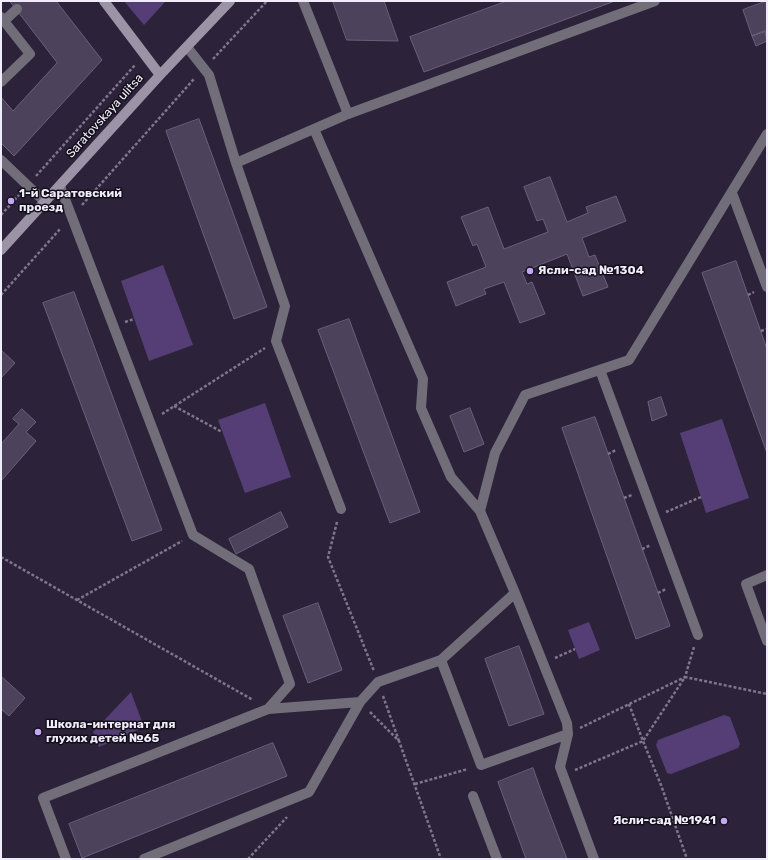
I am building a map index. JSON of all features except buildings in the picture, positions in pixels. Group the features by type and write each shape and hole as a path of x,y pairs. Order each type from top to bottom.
{"street":[{"path":"104,1 160,75"},
{"name":"Saratovskaya ulitsa","path":"1,250 160,75 230,1"}],"lane":[{"path":"303,1 348,114"},
{"path":"236,164 348,114 655,1"},
{"path":"1,82 30,54 3,19 17,9"},
{"path":"187,47 209,75 236,164 285,306 276,341 341,509"},
{"path":"314,129 423,378 421,408 451,477 480,511 515,593 567,723 568,734 560,767 594,859"},
{"path":"480,511 495,453 525,395 629,360 767,134"},
{"path":"1,160 45,202"},
{"path":"60,186 193,535 249,570 290,684 268,709"},
{"path":"732,193 767,287"},
{"path":"600,370 698,635"},
{"path":"767,575 746,584 767,641"},
{"path":"144,859 310,792 360,702 378,682 441,660 515,593"},
{"path":"441,660 481,765 568,734"},
{"path":"66,859 43,798 268,709 360,702"},
{"path":"473,796 497,859"}],"path":[{"path":"1,294 72,217 204,68 267,1"},
{"path":"1,215 135,65"},
{"path":"761,331 767,329"},
{"path":"150,422 276,341"},
{"path":"174,406 222,432"},
{"path":"661,514 701,497"},
{"path":"341,509 328,557 378,682 441,859"},
{"path":"76,600 193,535"},
{"path":"1,557 268,709"},
{"path":"563,774 642,741 685,676 698,635"},
{"path":"544,664 575,649"},
{"path":"568,734 685,676 767,694"},
{"path":"360,702 399,740"},
{"path":"629,704 642,741 661,786 687,859"},
{"path":"415,784 481,765"},
{"path":"248,859 289,814"}],"shaded area":[{"path":"124,1 166,1 144,25"},
{"path":"163,265 193,345 149,361 121,281"},
{"path":"265,403 291,477 245,493 218,420"},
{"path":"722,419 749,498 706,513 680,433"},
{"path":"589,622 600,650 579,659 568,630"},
{"path":"131,692 144,727 99,747 93,732"},
{"path":"724,715 730,717 740,744 738,748 671,774 667,773 656,745 658,740"}],"place":[{"name":"1-й Саратовский проезд","path":"11,201"},
{"name":"Ясли-сад №1304","path":"530,271"},
{"name":"Школа-интернат для глухих детей №65","path":"38,732"},
{"name":"Ясли-сад №1941","path":"724,821"}]}
